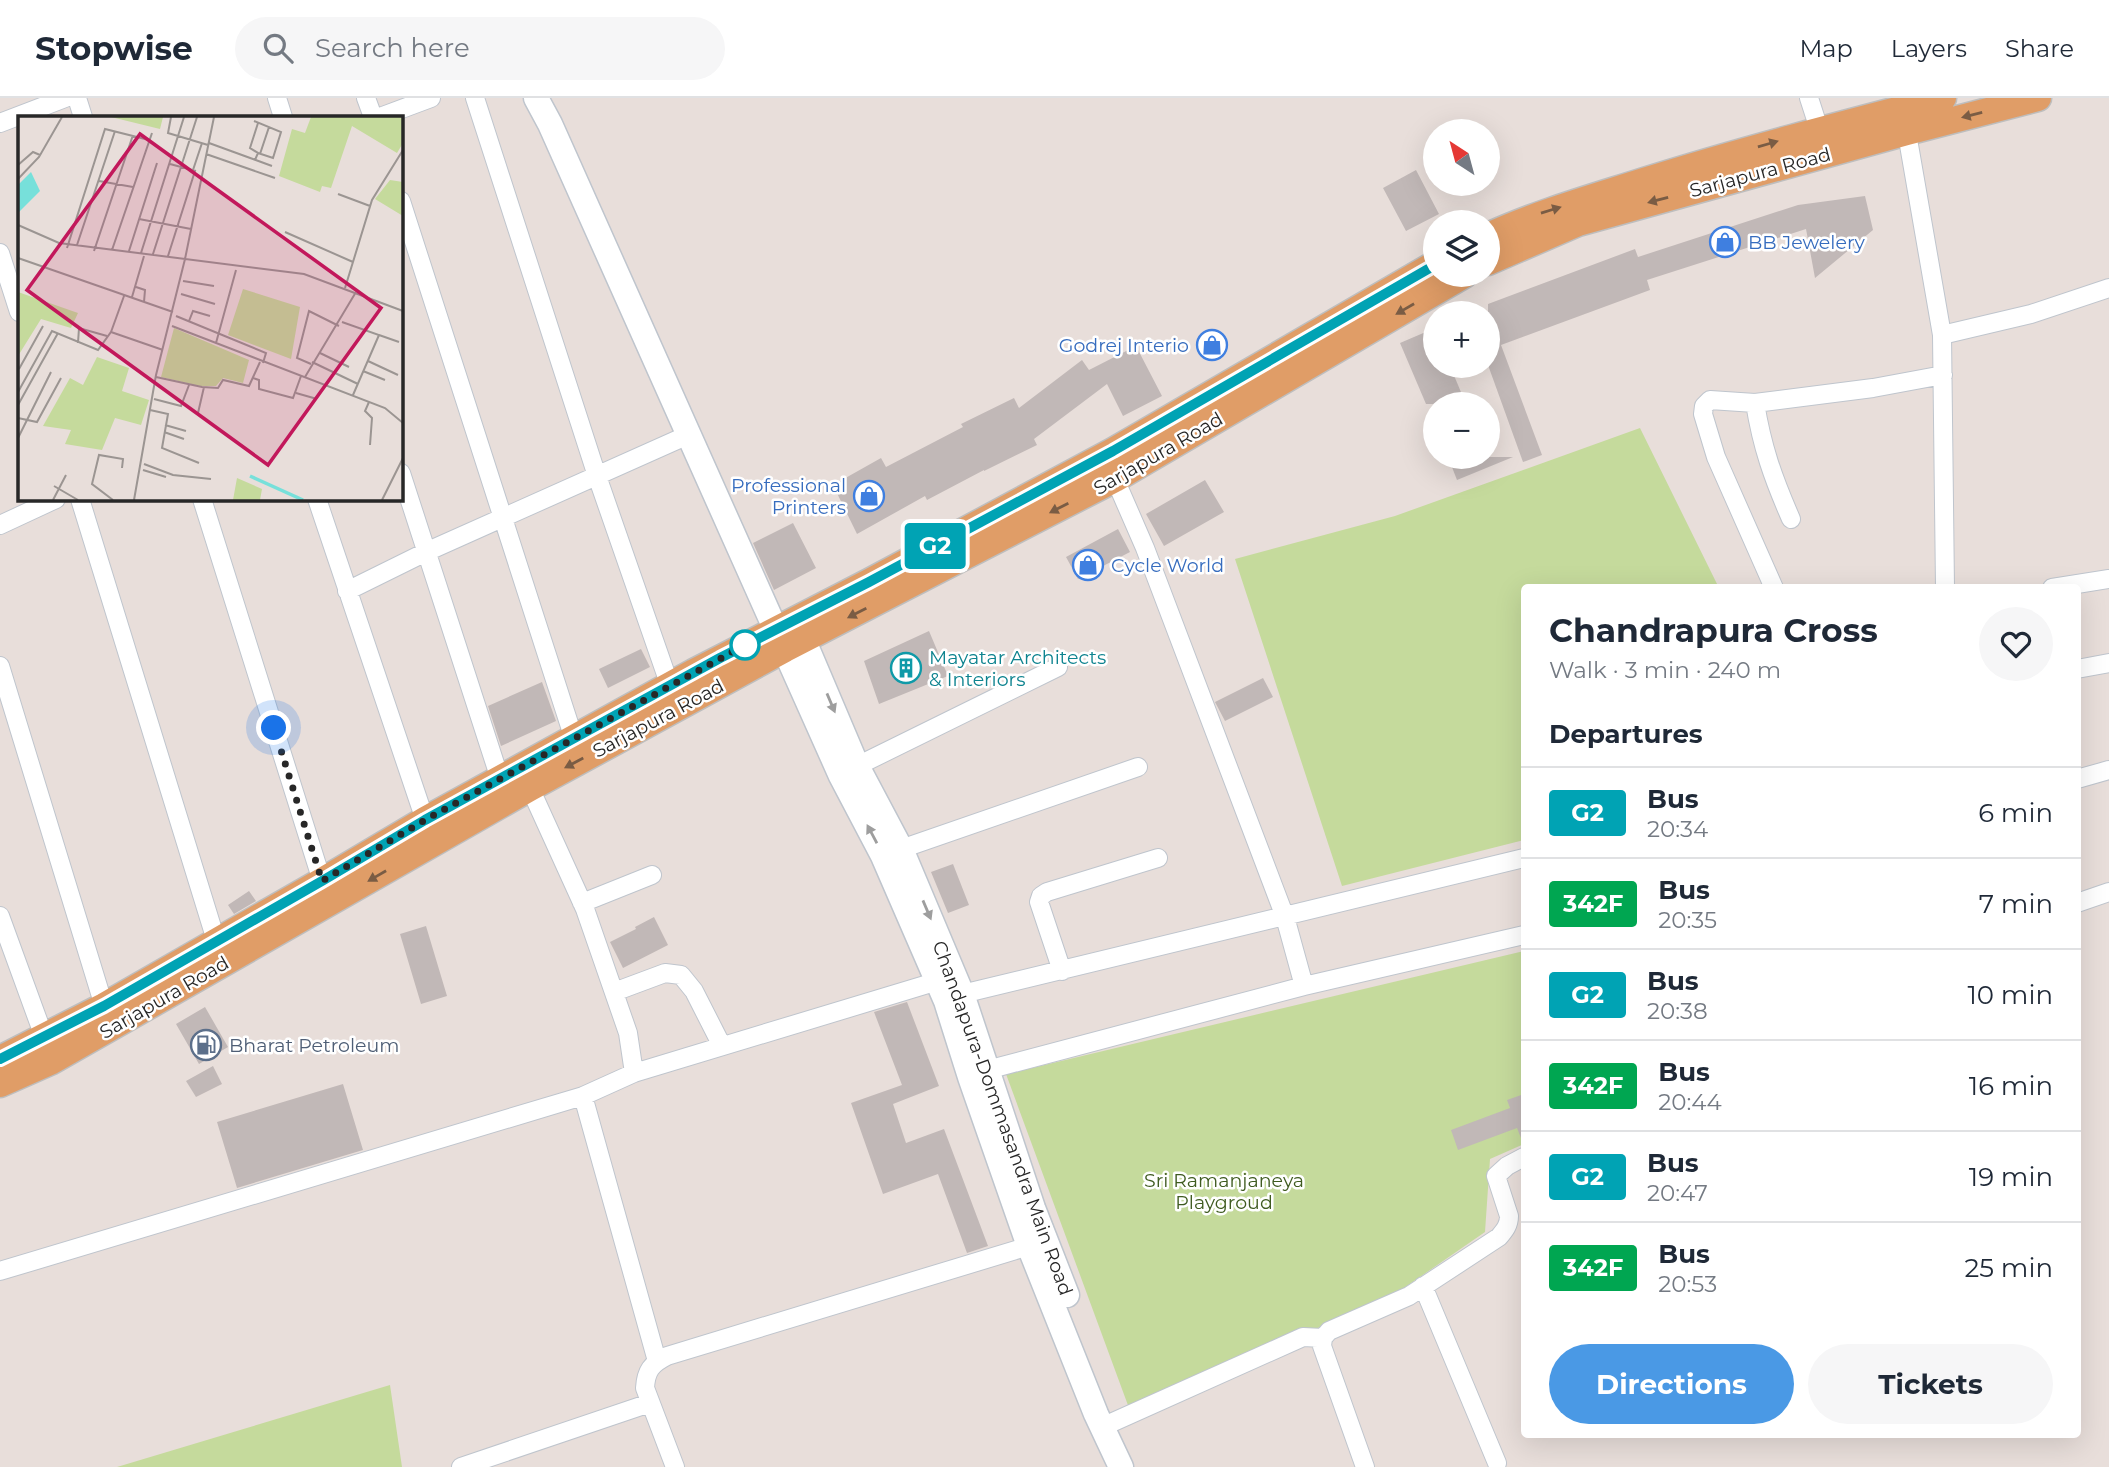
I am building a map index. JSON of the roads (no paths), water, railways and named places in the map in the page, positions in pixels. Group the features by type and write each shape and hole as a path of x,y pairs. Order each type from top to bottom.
{"main road":[{"path":"536,98 688,435 789,635"},
{"name":"Sarjapura Road","path":"1500,257 1578,223 1904,120 1943,98"},
{"name":"Sarjapura Road","path":"1500,231 1536,215 1819,129 1904,120 2038,98"},
{"name":"Sarjapura Road","path":"0,1059 48,1049 220,953 530,788 789,635 1423,271"},
{"name":"Sarjapura Road","path":"0,1084 104,1006 220,953 322,881 425,820 670,686 789,635 1115,479 1443,287"},
{"name":"Chandapura-Dommasandra Main Road","path":"789,635 901,849 962,994 1109,1424 1121,1467"},
{"name":"Chandapura-Dommasandra Main Road","path":"789,635 842,776 883,856 937,981 1029,1246 1109,1424 1137,1467"}],"street":[{"path":"18,116 65,98"},
{"path":"78,98 83,116"},
{"path":"277,98 283,116"},
{"path":"366,98 373,116"},
{"path":"383,116 430,98"},
{"path":"475,98 597,476 670,686"},
{"path":"1809,98 1819,129"},
{"path":"0,123 18,116"},
{"path":"1904,120 1942,335 1945,584"},
{"path":"402,204 574,738"},
{"path":"0,253 18,309"},
{"path":"1942,335 2031,314 2109,288"},
{"path":"1772,584 1716,457 1703,414 1704,406 1710,400 1755,403 1873,388 1943,375"},
{"path":"1755,403 1770,469 1791,519"},
{"path":"347,591 426,552 688,435"},
{"path":"402,476 500,779"},
{"path":"1115,479 1145,548 1285,918 1304,986"},
{"path":"0,525 54,500"},
{"path":"80,500 220,953"},
{"path":"202,500 322,881"},
{"path":"317,500 425,820"},
{"path":"2077,584 2109,579"},
{"path":"2081,668 2109,663"},
{"path":"0,666 104,1006"},
{"path":"857,766 1058,667"},
{"path":"901,849 1138,767"},
{"path":"2081,778 2109,770"},
{"path":"530,788 582,903 628,1033 634,1073"},
{"path":"1062,971 1039,902 1041,897 1047,892 1158,858"},
{"path":"962,994 1521,859"},
{"path":"582,903 652,875"},
{"path":"2081,902 2109,892"},
{"path":"0,916 48,1049"},
{"path":"987,1070 1304,986 1521,936"},
{"path":"614,992 665,973 681,975 694,992 722,1046"},
{"path":"0,1271 583,1096 634,1073 937,981"},
{"path":"583,1096 657,1361"},
{"path":"1365,1467 1321,1346 1323,1338 1329,1331 1409,1296 1499,1237 1509,1223 1509,1216 1496,1176 1521,1159"},
{"path":"675,1467 645,1388 649,1368 657,1361 1029,1246"},
{"path":"1423,1286 1497,1463"},
{"path":"1109,1424 1303,1337 1323,1338"},
{"path":"461,1467 650,1403"}],"place":[{"name":"BB Jewelery","path":"1725,242"},
{"name":"Godrej Interio","path":"1212,345"},
{"name":"Professional Printers","path":"869,496"},
{"name":"Cycle World","path":"1088,565"},
{"name":"Mayatar Architects & Interiors","path":"906,668"},
{"name":"Bharat Petroleum","path":"206,1045"}],"park label":[{"name":"Sri Ramanjaneya Playgroud","path":"1224,1191"}]}
